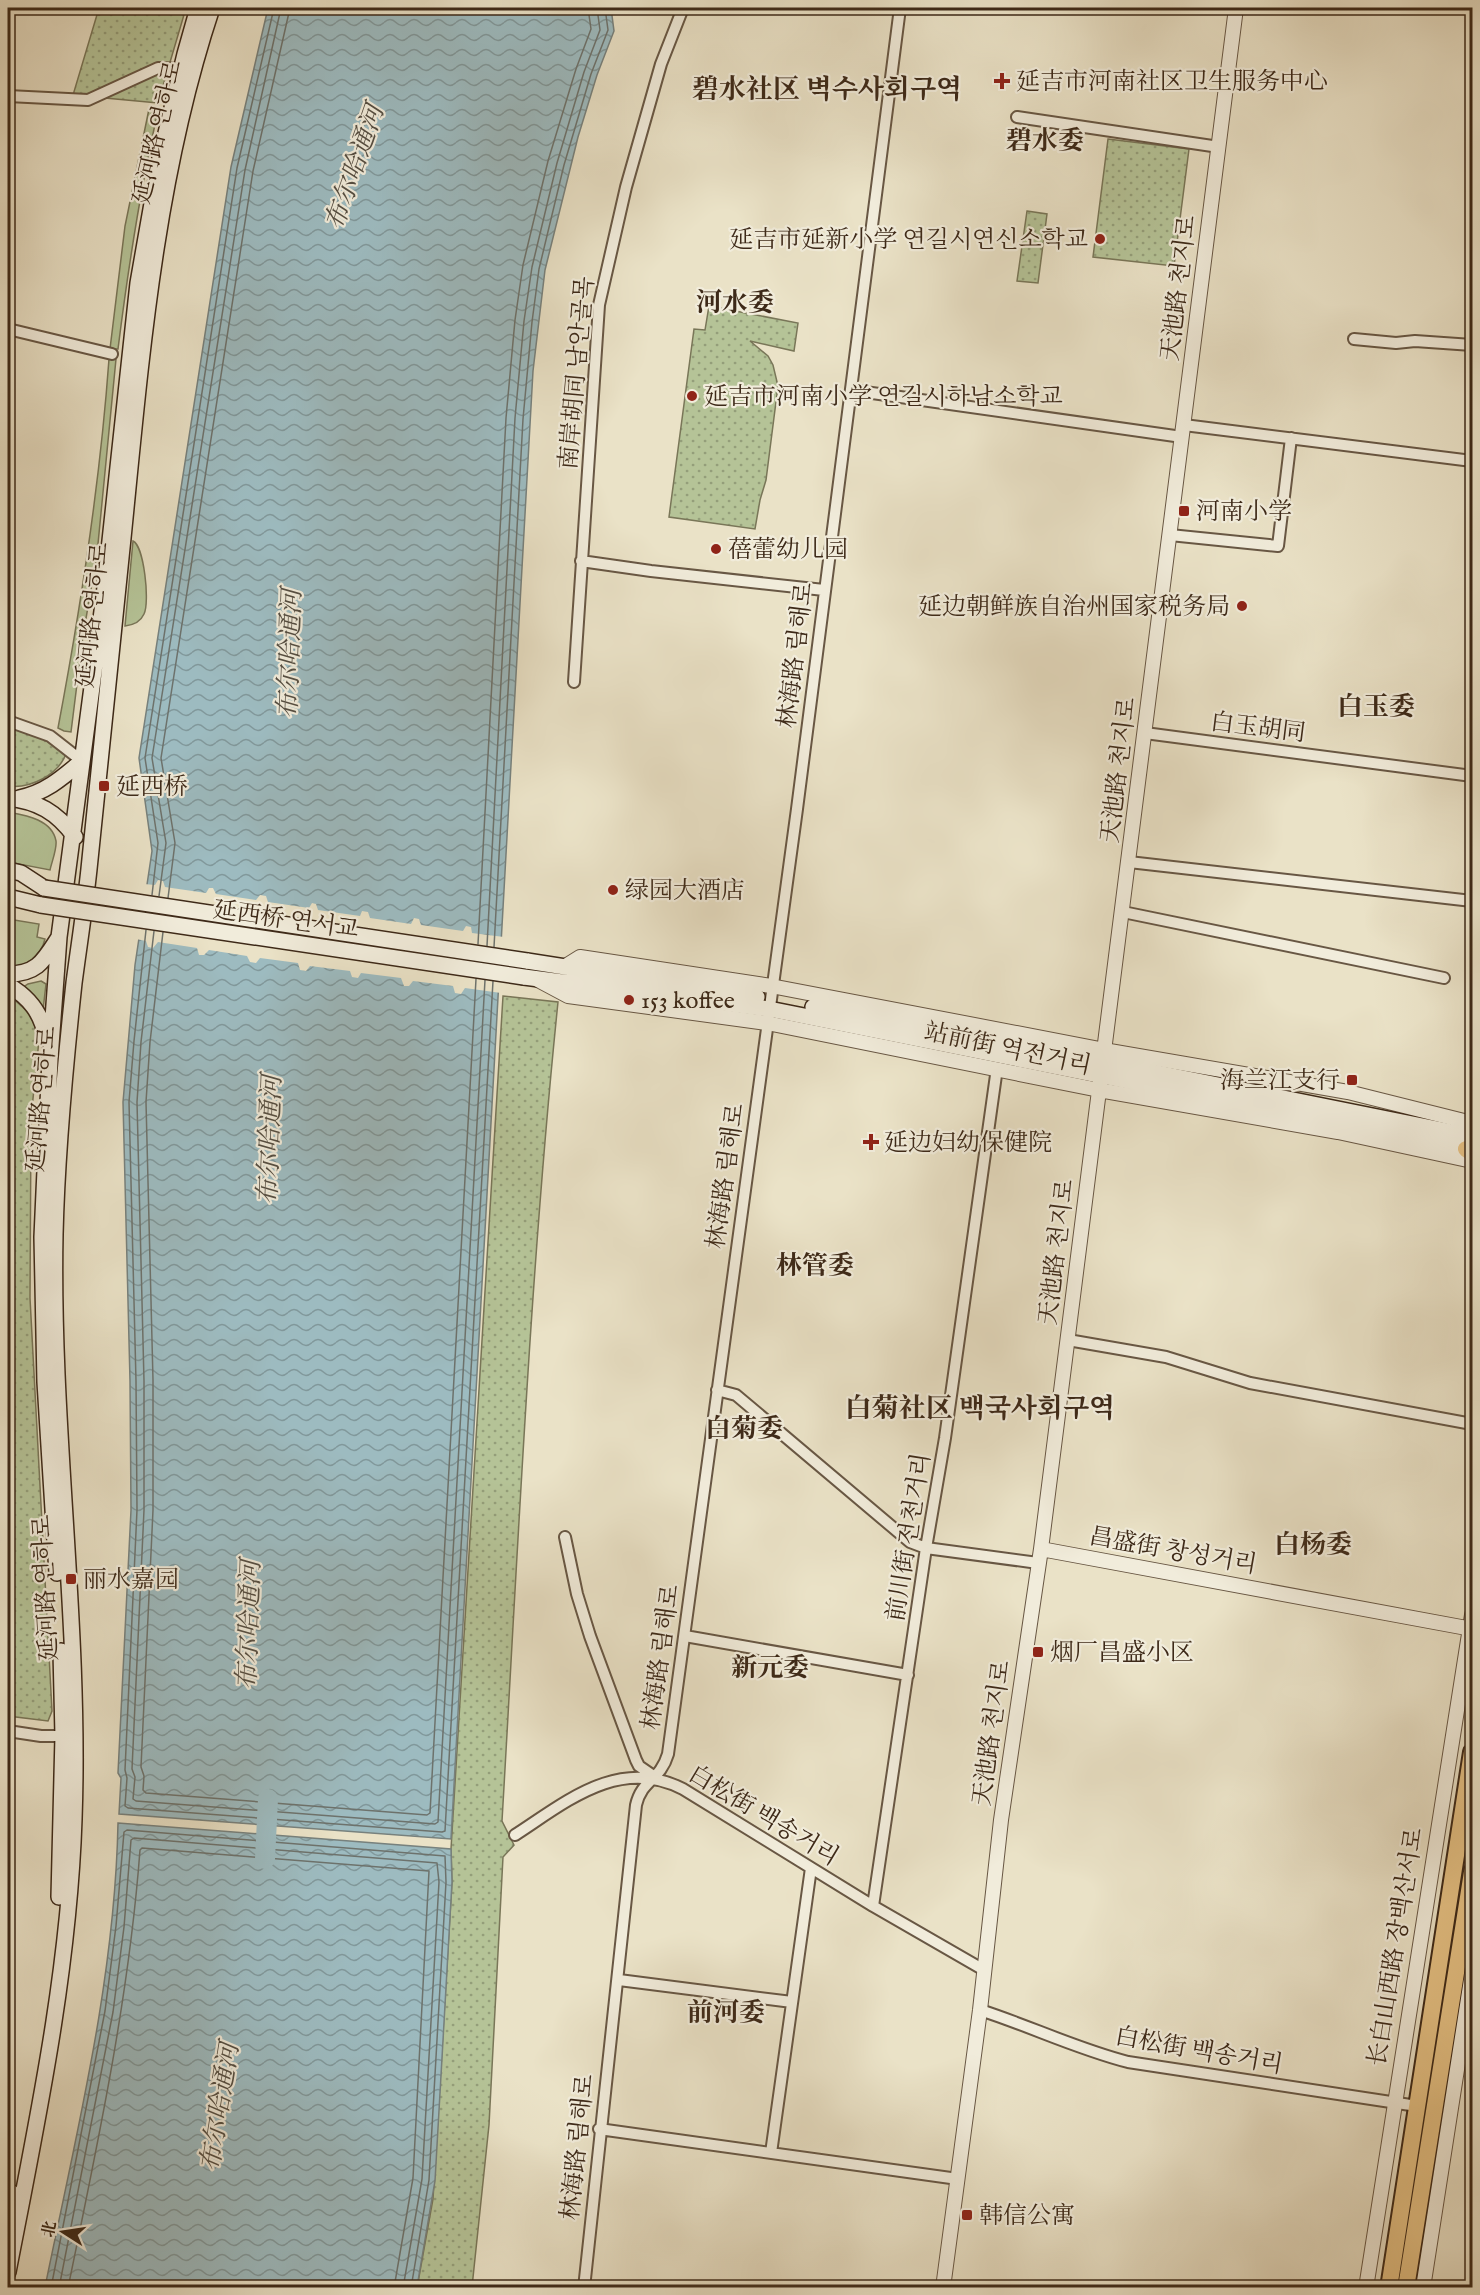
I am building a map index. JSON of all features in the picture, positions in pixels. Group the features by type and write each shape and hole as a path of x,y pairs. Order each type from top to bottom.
{"main road":[{"name":"延河路 연하로","path":"8,2272 51,2046 71,1876 74,1815 61,1647 45,1382 43,1310 43,1187 59,937 104,596 138,283 160,158 198,8"},
{"name":"延河路 연하로","path":"8,2217 43,2041 60,1885 69,1736 57,1380 55,1242 58,1159 75,978 90,858 134,421 152,267 174,149 198,53 212,8"},
{"path":"10,801 45,790 81,761"},
{"path":"10,801 37,804 50,810 71,839 90,858"},
{"path":"8,870 21,873 29,879"},
{"path":"8,880 29,879"},
{"name":"延西桥 연서교","path":"29,879 44,888 527,961"},
{"path":"8,897 37,905"},
{"path":"8,906 37,905"},
{"name":"延西桥 연서교","path":"37,905 530,978"},
{"path":"29,972 45,959 59,937"},
{"name":"站前街 역전거리","path":"527,961 769,1004 1102,1069 1471,1150"},
{"path":"8,974 58,969 75,978"},
{"name":"站前街 역전거리","path":"530,978 769,1004"},
{"path":"8,985 31,1003 44,1021 50,1059"},
{"name":"长白山西路 장백산서로","path":"1389,2288 1473,1752"},
{"path":"1406,2288 1473,1872"}],"street":[{"name":"南岸胡同 남안골목","path":"574,682 599,305 626,187 661,64 683,8"},
{"name":"林海路 림해로","path":"584,2288 599,2129 619,1980 636,1805 639,1793 644,1786 656,1778 668,1754 797,809 900,8"},
{"name":"天池路 천지로","path":"943,2288 980,2010 1003,1808 1041,1549 1068,1340 1236,8"},
{"path":"8,96 88,100 158,68 181,69"},
{"path":"1017,117 1219,147"},
{"path":"8,329 112,354"},
{"path":"1354,339 1396,343 1415,341 1473,345"},
{"path":"850,390 1183,431 1291,438 1473,461"},
{"path":"1170,535 1278,546 1291,438"},
{"path":"581,561 824,590"},
{"path":"8,721 50,736 81,761"},
{"name":"白玉胡同","path":"1145,733 1473,776"},
{"path":"1129,862 1473,901"},
{"path":"1123,912 1444,978"},
{"name":"站前街 역전거리","path":"769,1004 997,1068 1102,1069 1348,1092 1473,1123"},
{"name":"前川街 전천거리","path":"873,1906 926,1548 945,1438 997,1068"},
{"path":"1068,1340 1166,1358 1250,1383 1473,1424"},
{"path":"717,1390 736,1395 904,1538 926,1548 1038,1563"},
{"path":"565,1537 577,1594 590,1636 632,1750 639,1766 656,1778"},
{"name":"昌盛街 창성거리","path":"1041,1549 1471,1629"},
{"name":"长白山西路 장백산서로","path":"1366,2288 1473,1615"},
{"path":"685,1636 908,1675"},
{"path":"8,1731 40,1736 69,1736"},
{"name":"白松街 백송거리","path":"515,1835 575,1796 603,1783 646,1776 656,1778 683,1789 873,1906 984,1970"},
{"path":"771,2153 811,1868"},
{"path":"1423,2288 1473,1973"},
{"path":"619,1980 792,2002"},
{"name":"白松街 백송거리","path":"980,2010 1099,2054 1128,2062 1417,2106"},
{"path":"599,2129 958,2179"}],"green space":[{"path":"99,8 186,8 158,103 73,95"},
{"path":"149,109 158,111 135,230 118,349 110,349 125,226"},
{"path":"1108,139 1189,149 1174,266 1093,257"},
{"path":"1027,211 1047,214 1038,283 1017,281"},
{"path":"709,306 798,323 794,351 750,341 768,356 773,365 778,386 766,480 755,529 669,517 694,329 705,330"},
{"path":"109,359 116,359 97,554 83,636 71,732 58,728 89,545"},
{"path":"133,541 137,545 143,563 146,608 139,621 125,626"},
{"path":"8,726 53,741 66,754 62,762 50,774 34,783 8,786"},
{"path":"8,812 36,819 49,828 56,841 50,870 8,862"},
{"path":"8,919 39,924 37,937 45,939 40,951 31,960 20,966 8,968"},
{"path":"41,981 46,984 43,1010 22,988"},
{"path":"8,994 28,1012 39,1040 31,1118 30,1298 52,1711 48,1721 8,1716"},
{"path":"503,996 558,1002 532,1309 502,1821 514,1845 503,1857 489,2125 472,2287 417,2288 433,2199 452,1882 451,1849"}],"water":[{"path":"268,8 611,8 614,31 597,75 578,137 545,270 533,371 451,1839 119,1814 121,1778 118,1773 131,1510 123,1102 135,965 152,851 139,758 231,167"},
{"path":"118,1823 451,1849 452,1882 435,2181 417,2287 45,2287 81,2115 102,1999 110,1940"}],"pier":[{"path":"158,880 163,881 165,887 206,893 209,888 213,888 216,894 256,900 260,895 266,896 268,902 309,908 312,903 316,904 318,910 360,916 362,911 368,912 370,918 411,924 414,918 419,919 421,925 463,931 466,926 471,927 472,933 504,937 501,993 465,988 461,994 455,993 453,986 413,981 409,986 404,986 401,978 361,973 358,978 352,977 350,971 310,966 306,971 300,970 298,963 260,958 256,963 250,962 247,956 209,950 204,955 199,955 197,948 158,942 153,948 148,947 146,941 136,939 144,884 155,885"}],"waterway":[{"name":"布尔哈通河","path":"265,1859 268,1799"}],"place":[{"name":"延吉市河南社区卫生服务中心","path":"1002,81"},
{"name":"延吉市延新小学 연길시연신소학교","path":"1100,239"},
{"name":"延吉市河南小学 연길시하남소학교","path":"692,396"},
{"name":"河南小学","path":"1184,511"},
{"name":"蓓蕾幼儿园","path":"716,549"},
{"name":"延边朝鲜族自治州国家税务局","path":"1242,606"},
{"name":"延西桥","path":"104,786"},
{"name":"绿园大酒店","path":"613,890"},
{"name":"153 koffee","path":"629,1000"},
{"name":"海兰江支行","path":"1352,1080"},
{"name":"延边妇幼保健院","path":"871,1142"},
{"name":"丽水嘉园","path":"71,1579"},
{"name":"烟厂昌盛小区","path":"1038,1652"},
{"name":"韩信公寓","path":"967,2215"}],"district":[{"name":"碧水社区 벽수사회구역","path":"827,89"},
{"name":"碧水委","path":"1045,140"},
{"name":"河水委","path":"735,302"},
{"name":"白玉委","path":"1376,706"},
{"name":"林管委","path":"815,1265"},
{"name":"白菊社区 백국사회구역","path":"980,1408"},
{"name":"白菊委","path":"744,1428"},
{"name":"白杨委","path":"1313,1544"},
{"name":"新元委","path":"770,1667"},
{"name":"前河委","path":"726,2012"}]}
